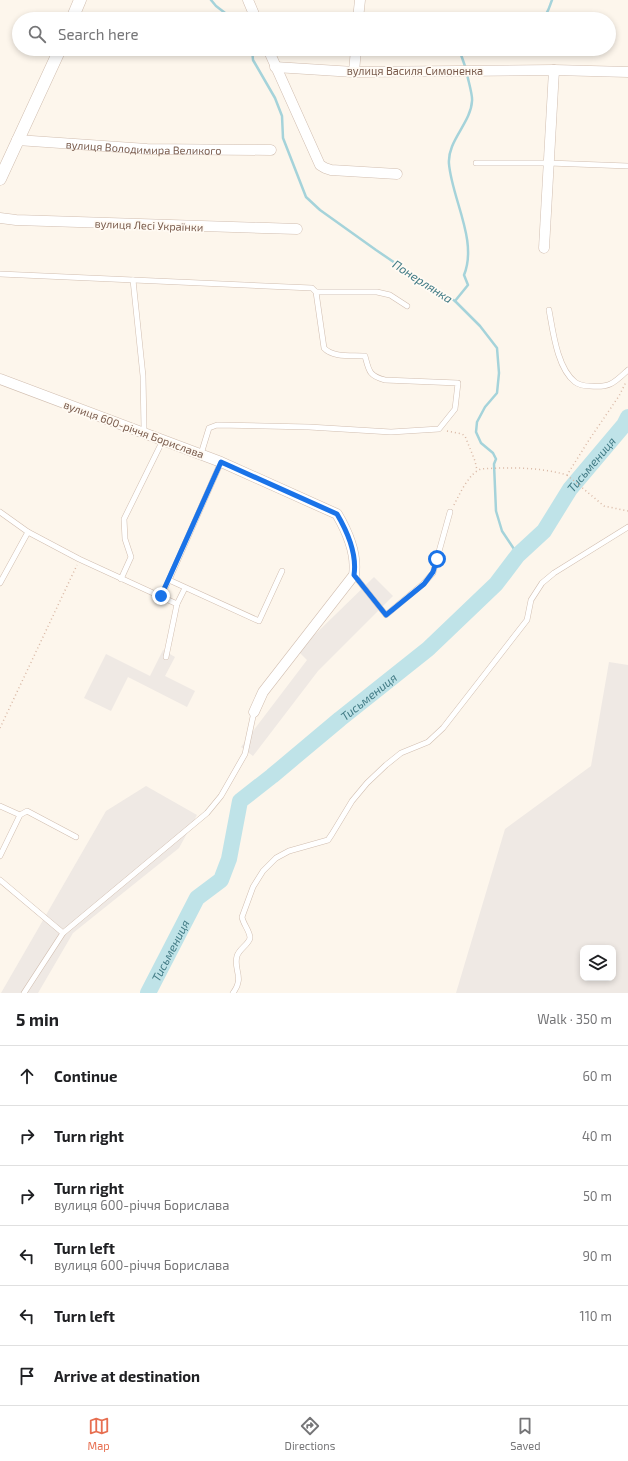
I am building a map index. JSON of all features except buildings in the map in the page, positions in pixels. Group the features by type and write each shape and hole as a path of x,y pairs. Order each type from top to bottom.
{"street":[{"path":"75,12 80,0"},
{"path":"248,0 253,12"},
{"path":"359,12 360,0"},
{"path":"0,178 58,56"},
{"path":"271,56 320,164 331,170 397,174"},
{"path":"354,72 355,56"},
{"name":"вулиця Василя Симоненка","path":"275,67 354,72 480,70 628,72"},
{"path":"544,248 554,70"},
{"name":"вулиця Володимира Великого","path":"17,140 147,149 271,150"},
{"name":"вулиця Лесі Українки","path":"0,218 16,220 297,229"},
{"name":"вулиця 600-річчя Борислава","path":"0,380 201,454 337,514 343,525 356,564 354,575"},
{"path":"254,712 263,692 354,575"}],"lane":[{"path":"476,163 549,163 628,166"},
{"path":"0,274 312,288 316,292 324,348 327,352 334,354 365,356 371,374 376,378 385,380 458,383 455,409 439,429 392,432 309,427 217,425 209,428 201,454"},
{"path":"133,280 143,376 144,428 142,432"},
{"path":"316,292 377,292 390,295 407,306"},
{"path":"549,310 559,354 570,377 576,383 585,386 602,387 614,383 628,370"},
{"path":"121,579 131,557 125,539 124,519 163,440"},
{"path":"161,596 221,462"},
{"path":"0,512 28,532 121,579 177,604"},
{"path":"354,575 386,615 424,584 433,572 450,512"},
{"path":"233,993 238,986 240,979 237,959 238,954 249,940 250,936 242,917 253,887 263,871 276,858 289,851 328,840 352,801 367,783 401,753 428,742 443,728 526,620 531,600 542,583 554,573 628,527"},
{"path":"0,583 28,532"},
{"path":"169,580 259,621 282,571"},
{"path":"166,657 177,604 185,588"},
{"path":"24,993 63,933 207,813 221,796 245,754 254,712"},
{"path":"0,806 20,815"},
{"path":"0,856 20,815 27,811 76,837"},
{"path":"0,880 63,933"}],"path":[{"path":"567,475 619,396 627,377"},
{"path":"439,429 465,436 477,470"},
{"path":"450,512 462,488 477,470 509,467 550,470 567,475 604,506 628,511"},
{"path":"0,728 80,559"}],"shaded area":[{"path":"374,577 393,596 318,671 253,756 241,747 307,660 298,651"},
{"path":"163,650 175,657 165,676 195,691 187,707 128,677 111,711 84,698 106,654 150,676"},
{"path":"609,662 628,665 628,993 456,993 505,829 591,766"},
{"path":"146,786 197,815 179,848 73,933 38,993 1,993 106,811"}],"waterway":[{"name":"Понерлянка","path":"211,0 224,12"},
{"path":"547,12 552,0"},
{"name":"Понерлянка","path":"253,56 253,60 275,98 282,116 283,138 306,197 320,210 376,250 423,282 455,301 480,326 497,348 499,373 497,393 485,407 477,422 476,432 481,443 493,453 496,459 494,464 496,511 502,531 518,555"},
{"path":"461,56 466,69"},
{"path":"455,301 468,285 464,275 468,248 463,220 451,177 449,156 455,140 471,109 472,99 467,74"},
{"name":"Тисьмениця","path":"148,993 197,898 221,880 229,859 240,801 428,649 496,584 518,555 544,531 570,489 624,425 628,417"}],"route":[{"path":"161,596 221,462 337,514 343,525 356,564 354,575 386,615 424,584 433,572 437,559"}]}
